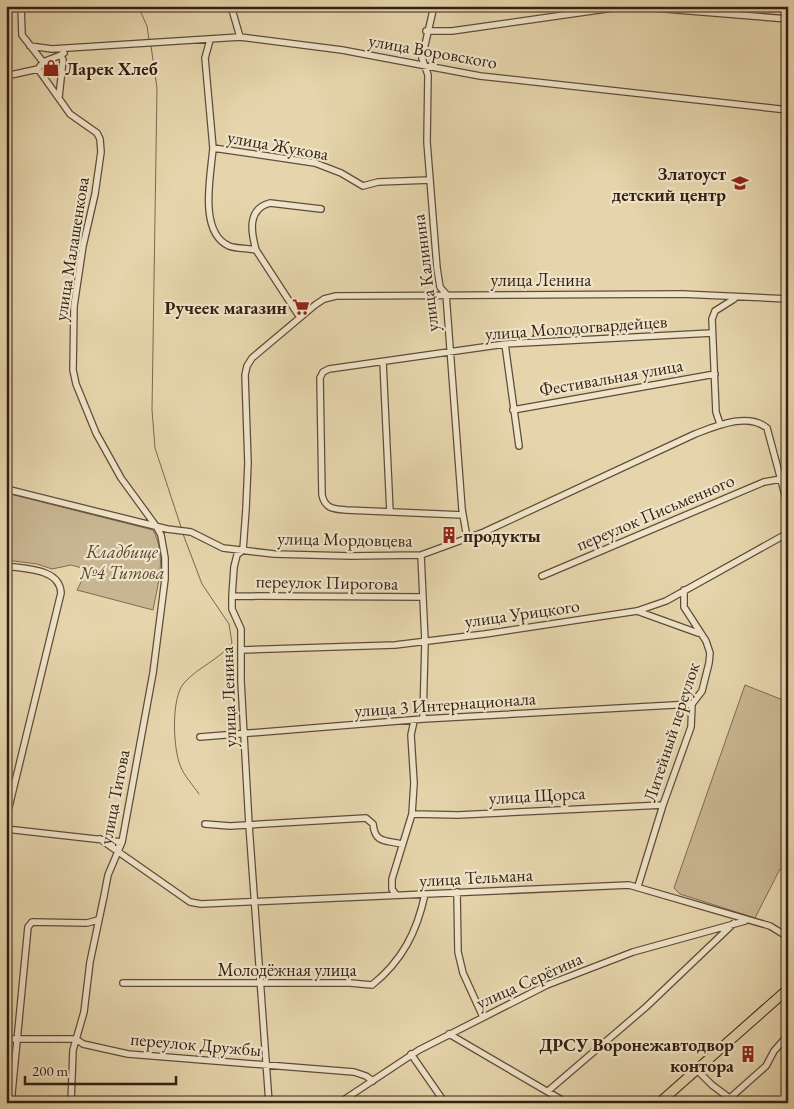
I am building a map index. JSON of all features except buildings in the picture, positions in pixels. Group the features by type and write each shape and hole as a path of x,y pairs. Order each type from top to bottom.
{"main road":[{"path":"659,1103 788,989"}],"street":[{"path":"21,6 21,30 30,46 43,62"},
{"path":"231,6 240,37"},
{"name":"улица Калинина","path":"434,6 426,31 422,58 427,67 427,142 437,268 440,287 446,294 463,515 467,538"},
{"path":"426,31 452,31 627,6 788,19"},
{"name":"улица Воровского","path":"30,46 65,48 240,37 342,50 480,76 788,110"},
{"name":"улица Жукова","path":"210,40 205,58 213,148 209,213 215,234 232,247 245,247 256,250"},
{"path":"6,76 38,69 43,62 61,55 72,47"},
{"path":"59,97 63,60 61,55"},
{"name":"улица Малашенкова","path":"38,69 70,114 97,133 100,139 101,152 95,194 83,246 74,306 72,357 76,384 96,434 132,494 156,526"},
{"name":"улица Жукова","path":"213,148 315,164 340,173 363,186 378,182 430,180"},
{"path":"299,316 256,250 251,231 252,223 254,215 263,205 270,203 321,209"},
{"name":"улица Ленина","path":"268,1103 267,1065 259,983 249,825 241,629 232,609 234,567 238,556 243,550 248,463 247,366 260,349 299,316 324,299 336,296 682,294 736,298 788,298"},
{"path":"720,424 716,412 712,318 715,311 736,298"},
{"name":"улица Молодогвардейцев","path":"463,515 330,508 325,505 322,496 320,396 320,378 323,372 450,354 505,344 712,332"},
{"path":"505,344 519,446"},
{"path":"384,362 390,512"},
{"name":"Фестивальная улица","path":"513,410 715,374"},
{"name":"улица Мордовцева","path":"6,489 167,529 185,531 223,548 289,555 421,555 467,538 720,424 750,421 760,422 767,428 781,479"},
{"path":"781,479 788,506"},
{"name":"переулок Письменного","path":"542,576 764,482 781,479"},
{"name":"улица Титова","path":"70,1103 76,1039 84,1012 90,962 98,920 108,875 119,853 122,842 153,673 165,579 165,558 161,535 156,526"},
{"path":"161,535 167,529"},
{"name":"улица Урицкого","path":"242,650 395,645 637,611 666,601 788,533"},
{"path":"421,555 424,641 423,719"},
{"path":"6,566 37,571 53,577 61,586 61,593 6,819"},
{"name":"Литейный переулок","path":"638,886 663,804 691,727 692,704 702,691 709,663 710,653 684,607 682,598 684,590"},
{"name":"переулок Пирогова","path":"232,596 422,597"},
{"path":"637,611 700,634"},
{"name":"улица 3 Интернационала","path":"200,737 423,719 692,704"},
{"path":"396,895 392,889 392,879 412,814 414,783 411,735 414,721"},
{"name":"улица Щорса","path":"412,814 458,815 663,804"},
{"path":"206,824 249,825 366,818 374,824 374,835 377,839 402,844"},
{"path":"6,829 122,842"},
{"name":"улица Тельмана","path":"100,839 190,902 201,904 638,886 770,926 788,938"},
{"path":"457,892 458,952 463,973 483,1017"},
{"name":"Молодёжная улица","path":"123,983 372,985 390,970 409,942 425,894"},
{"path":"11,1103 28,927 32,922 87,923 98,920"},
{"name":"улица Серёгина","path":"339,1103 411,1054 547,984 633,952 747,920"},
{"path":"548,1090 646,1007 734,923"},
{"path":"449,1034 548,1090 567,1103"},
{"path":"730,1098 766,1066 774,1051 788,1035"},
{"path":"7,1039 17,1038"},
{"name":"переулок Дружбы","path":"17,1038 76,1039 83,1044 128,1054 354,1072 366,1076 373,1081"},
{"path":"411,1054 445,1103"},
{"path":"697,1070 712,1085 736,1103"}],"green space":[{"name":"Кладбище №4 Титова","path":"6,493 153,530 160,550 160,570 153,610 77,590 85,574 82,568 71,565 52,569 37,564 6,560"},
{"path":"745,685 788,702 788,871 780,869 755,918 680,894 674,888"}],"waterway":[{"path":"138,6 147,26 149,40"},
{"path":"151,46 157,88 152,410 155,448 181,527"},
{"path":"183,534 202,584 229,624 232,643 184,683 177,700 175,735 178,757 184,773 199,794"}],"place":[{"name":"Ларек Хлеб","path":"51,68"},
{"name":"Златоуст детский центр","path":"740,183"},
{"name":"Ручеек магазин","path":"301,307"},
{"name":"продукты","path":"449,535"},
{"name":"ДРСУ Воронежавтодвор контора","path":"748,1054"}]}
